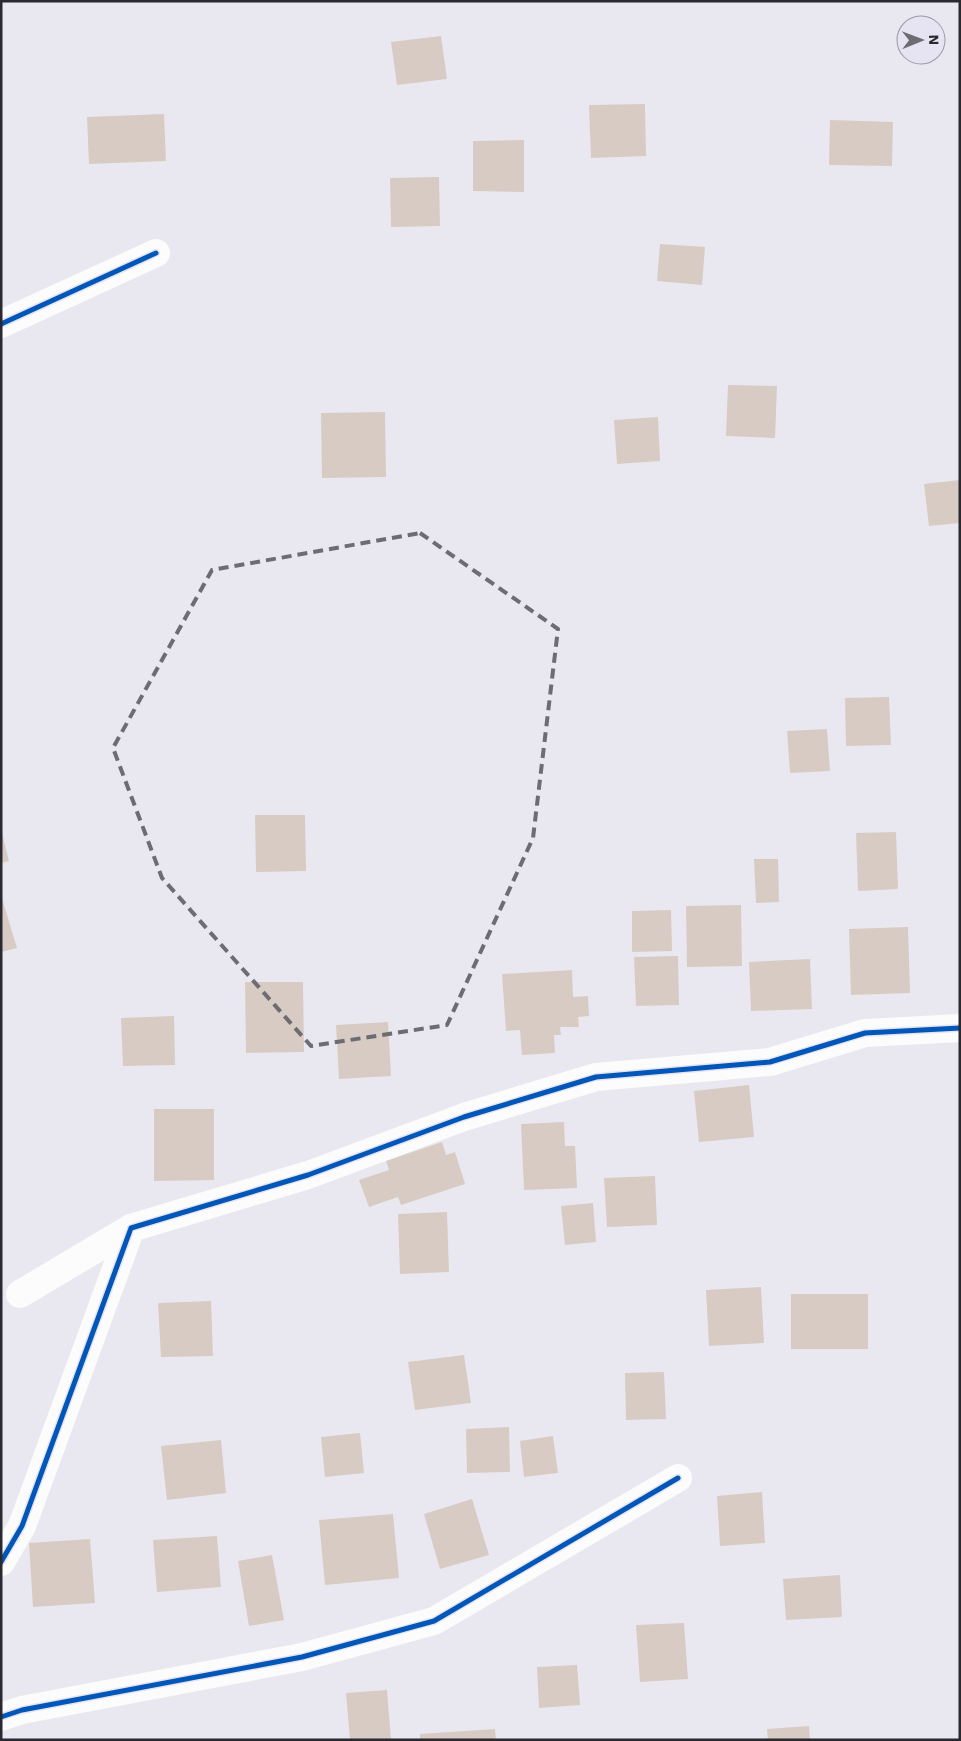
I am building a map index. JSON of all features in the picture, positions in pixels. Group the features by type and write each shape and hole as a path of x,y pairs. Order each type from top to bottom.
{"street":[{"path":"1,324 156,253"},
{"path":"20,1294 131,1228 308,1175 464,1117 596,1077 770,1062 865,1033 960,1028"},
{"path":"1,1562 22,1526 131,1228"},
{"path":"1,1717 22,1710 302,1657 434,1621 678,1478"}],"highlighted area":[{"path":"420,533 558,629 533,838 447,1025 311,1046 162,878 113,748 212,570"}],"building":[{"path":"441,36 447,79 397,85 391,42"},
{"path":"645,104 646,156 591,158 589,105"},
{"path":"164,114 166,161 89,164 87,117"},
{"path":"830,120 893,122 892,166 829,165"},
{"path":"524,140 524,192 473,191 473,141"},
{"path":"439,177 440,226 391,227 390,178"},
{"path":"660,244 705,247 702,285 657,281"},
{"path":"728,385 777,386 775,438 726,436"},
{"path":"385,412 386,477 322,478 321,413"},
{"path":"658,417 660,461 617,464 614,420"},
{"path":"960,480 960,523 929,526 924,484"},
{"path":"889,697 891,745 846,746 845,698"},
{"path":"827,729 830,771 790,773 787,731"},
{"path":"255,815 305,815 306,871 256,872"},
{"path":"1,829 9,861 1,863"},
{"path":"896,832 898,889 858,891 856,833"},
{"path":"754,859 778,859 779,902 756,903"},
{"path":"1,895 17,948 1,952"},
{"path":"741,905 742,966 687,967 686,906"},
{"path":"671,910 672,951 632,952 632,911"},
{"path":"908,927 910,993 851,995 849,929"},
{"path":"678,956 679,1005 636,1006 634,957"},
{"path":"810,959 812,1009 751,1011 749,962"},
{"path":"572,970 573,997 588,996 589,1016 578,1017 579,1027 560,1027 561,1035 554,1035 555,1053 522,1055 520,1030 506,1031 502,974"},
{"path":"245,982 303,982 304,1052 246,1053"},
{"path":"174,1016 175,1065 123,1066 121,1018"},
{"path":"388,1022 391,1076 339,1079 336,1025"},
{"path":"749,1085 754,1137 699,1142 694,1091"},
{"path":"154,1109 214,1109 214,1180 154,1181"},
{"path":"564,1122 565,1146 575,1146 577,1188 524,1190 521,1124"},
{"path":"442,1142 446,1155 455,1152 465,1184 401,1205 398,1197 369,1207 359,1180 389,1170 386,1161"},
{"path":"655,1176 657,1225 607,1227 604,1178"},
{"path":"593,1203 596,1242 565,1245 561,1206"},
{"path":"447,1212 449,1272 400,1274 398,1214"},
{"path":"761,1287 764,1343 709,1346 706,1290"},
{"path":"791,1294 868,1294 868,1349 791,1349"},
{"path":"211,1301 213,1356 161,1357 158,1303"},
{"path":"464,1355 471,1403 415,1410 408,1362"},
{"path":"664,1372 666,1419 626,1420 625,1373"},
{"path":"509,1427 510,1472 467,1473 466,1429"},
{"path":"360,1433 364,1473 325,1477 321,1437"},
{"path":"553,1436 558,1473 524,1477 520,1441"},
{"path":"221,1440 226,1493 167,1500 161,1446"},
{"path":"762,1492 765,1543 720,1546 717,1496"},
{"path":"472,1499 489,1555 440,1569 424,1514"},
{"path":"393,1514 399,1578 325,1585 319,1520"},
{"path":"217,1536 221,1587 157,1592 153,1540"},
{"path":"90,1539 95,1603 33,1607 29,1543"},
{"path":"272,1555 284,1620 249,1626 238,1561"},
{"path":"840,1575 842,1617 786,1620 783,1579"},
{"path":"684,1623 688,1679 640,1682 636,1625"},
{"path":"577,1665 580,1705 539,1708 537,1667"},
{"path":"387,1690 391,1740 350,1740 346,1693"},
{"path":"809,1726 810,1740 768,1740 767,1729"},
{"path":"495,1729 496,1740 420,1740 420,1734"}],"cycle path":[{"path":"1,324 156,253"},
{"path":"1,1562 22,1526 131,1228 308,1175 464,1117 596,1077 770,1062 865,1033 960,1028"},
{"path":"1,1717 22,1710 302,1657 434,1621 678,1478"}]}
